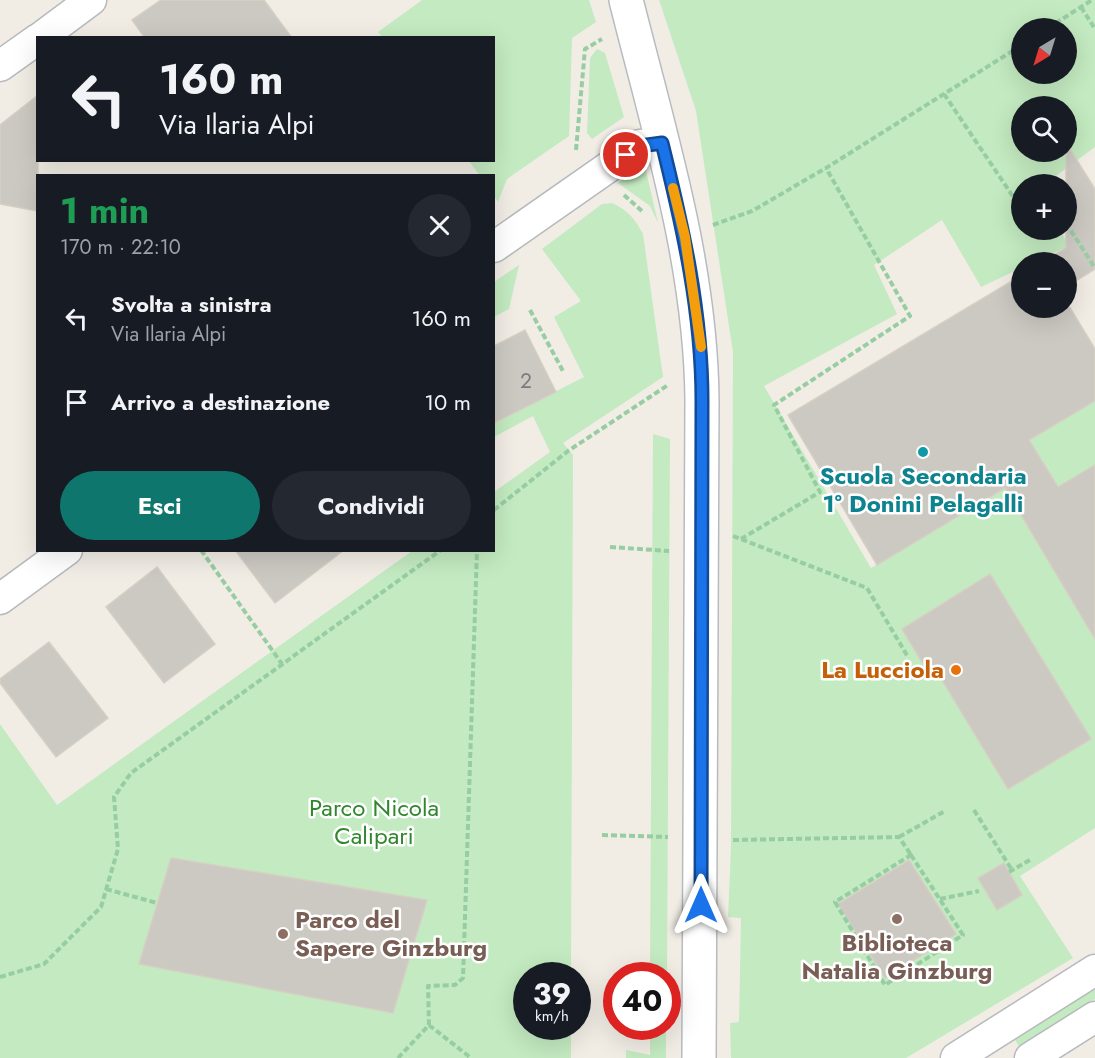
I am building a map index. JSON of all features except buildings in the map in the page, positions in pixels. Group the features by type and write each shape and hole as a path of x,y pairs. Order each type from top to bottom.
{"street":[{"path":"41,36 61,9 91,0"},
{"path":"626,0 685,237 699,323 702,364 699,1058"},
{"path":"0,66 36,40"},
{"path":"495,246 640,146 662,143"},
{"path":"0,599 65,552"},
{"path":"972,1054 1095,970"},
{"path":"1030,1058 1095,1017"}],"path":[{"path":"1064,18 1092,0"},
{"path":"1081,7 1095,28"},
{"path":"576,154 585,49 608,36"},
{"path":"685,237 752,211 826,168 1011,52"},
{"path":"944,94 1011,194"},
{"path":"741,539 820,492 774,405 910,316 826,168"},
{"path":"1077,240 1095,268"},
{"path":"531,310 564,373"},
{"path":"495,509 568,451 675,381"},
{"path":"726,533 867,588 908,657"},
{"path":"610,548 678,552"},
{"path":"202,552 282,664"},
{"path":"0,977 44,964 101,907 118,849 114,797 131,773 438,552"},
{"path":"398,1058 429,1025 428,986 455,985 463,978 477,552"},
{"path":"974,810 1011,871 1030,860"},
{"path":"724,840 899,837 945,811"},
{"path":"602,835 678,838"},
{"path":"899,837 911,855 940,899 963,935 885,985 835,902 911,855"},
{"path":"106,889 157,903"},
{"path":"940,899 979,891"},
{"path":"429,1025 471,1058"}],"green space":[{"path":"422,0 589,0 596,22 572,38 569,136 507,179 498,202 495,198 495,174 478,174 470,162 495,162 495,36 381,36 378,32"},
{"path":"659,0 1095,0 1095,147 1077,160 1077,96 1011,96 1011,162 1075,162 1059,174 1011,174 1011,240 1066,240 1069,246 1056,252 1011,252 1011,273 981,287 942,220 874,265 897,314 764,386 871,568 1005,488 1095,639 1095,828 1020,876 1073,958 906,1058 731,1058 730,1023 739,1022 741,918 728,917 731,848 733,352 696,111"},
{"path":"597,49 605,53 624,117 592,139 587,133 590,58"},
{"path":"639,168 646,171 658,223 650,206 618,183"},
{"name":"Parco Nicola Calipari","path":"612,203 630,216 643,234 663,377 563,443 573,455 571,962 513,962 513,1040 571,1040 571,1058 0,1058 0,724 57,805 411,552 495,552 495,491 550,452 533,416 495,436 495,416 497,421 584,377 554,317 581,301 542,249 602,204"},
{"path":"519,265 509,309 495,316 495,281"},
{"path":"1095,401 1095,465 1058,487 1029,440"},
{"path":"653,434 670,439 667,962 650,962"},
{"path":"1095,988 1095,999 1019,1046 1015,1040"},
{"path":"650,1040 666,1040 666,1058 626,1058 626,1050 650,1055"}],"slow traffic":[{"path":"673,188 685,237 701,347"}],"place":[{"name":"Scuola Secondaria 1° Donini Pelagalli","path":"923,452"},
{"name":"La Lucciola","path":"956,670"},
{"name":"Biblioteca Natalia Ginzburg","path":"897,919"},
{"name":"Parco del Sapere Ginzburg","path":"283,934"}],"route":[{"path":"626,155 640,146 662,143 685,237 699,323 702,364 701,905"}]}
